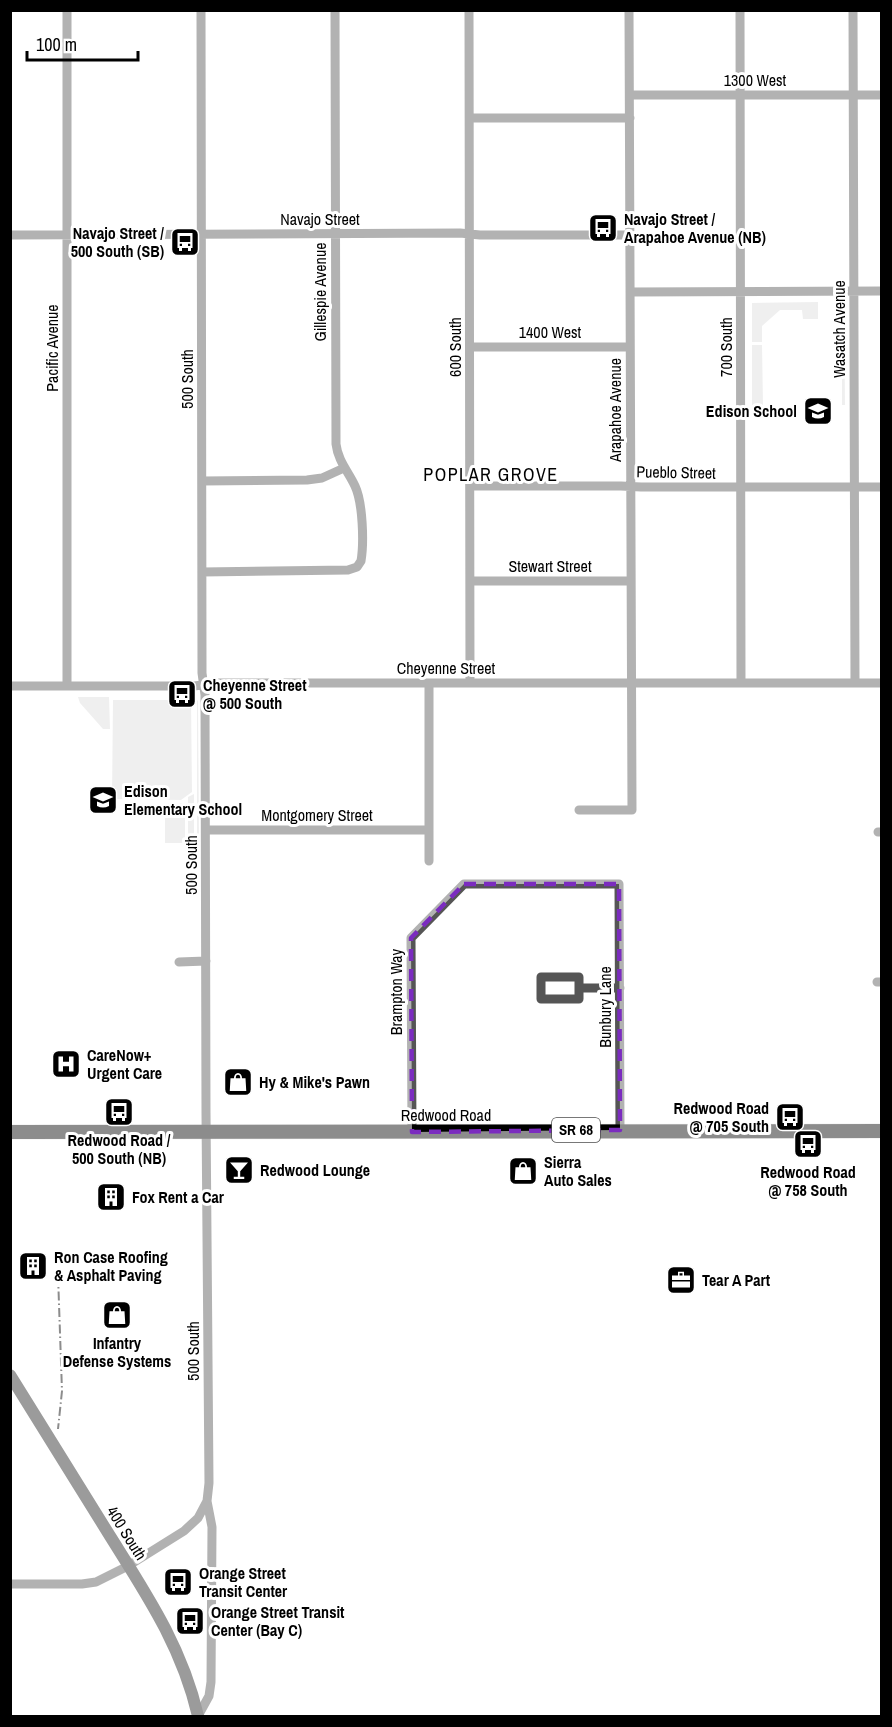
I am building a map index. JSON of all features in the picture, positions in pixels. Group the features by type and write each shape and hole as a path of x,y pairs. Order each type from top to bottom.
{"main road":[{"name":"Redwood Road","path":"10,1132 882,1131"}],"street":[{"name":"Pacific Avenue","path":"67,10 68,686"},
{"name":"500 South","path":"198,1716 209,1696 212,1682 212,1527 207,1501 209,1484 206,830 202,673 201,10"},
{"name":"Gillespie Avenue","path":"202,572 348,570 357,567 362,558 360,503 356,488 339,459 336,444 335,10"},
{"name":"600 South","path":"470,10 470,683"},
{"name":"Arapahoe Avenue","path":"579,810 632,810 629,10"},
{"name":"700 South","path":"741,10 741,683"},
{"name":"Wasatch Avenue","path":"853,10 855,683"},
{"name":"1300 West","path":"630,95 882,95"},
{"path":"470,118 630,118"},
{"name":"Navajo Street","path":"10,235 630,235"},
{"path":"630,292 882,291"},
{"name":"1400 West","path":"470,347 630,347"},
{"path":"202,481 307,480 322,478 344,468"},
{"name":"Pueblo Street","path":"470,486 882,487"},
{"name":"Stewart Street","path":"470,581 631,581"},
{"name":"Cheyenne Street","path":"10,686 219,683 882,683"},
{"path":"429,683 429,861"},
{"name":"Montgomery Street","path":"206,830 429,830"},
{"name":"Brampton Way","path":"412,1132 411,938 464,884 619,884"},
{"name":"Bunbury Lane","path":"619,884 620,1130"},
{"path":"179,962 206,961"},
{"path":"541,977 579,977 579,988 579,999 541,999 541,977"},
{"path":"579,988 620,988"},
{"name":"400 South","path":"10,1375 162,1622 180,1657 198,1716"},
{"path":"10,1584 89,1583 104,1579 191,1526 207,1501"}],"highlighted area":[{"path":"464,884 619,884 620,1130 412,1132 411,938"}],"shaded area":[{"path":"818,302 818,319 803,319 802,310 780,310 762,326 762,342 752,342 752,303"},
{"path":"835,302 844,302 845,405 842,405 842,311 835,311"},
{"path":"752,345 762,345 763,405 752,405"},
{"path":"78,697 109,697 110,729 103,729 80,703"},
{"path":"113,700 191,700 192,792 181,800 112,799"},
{"path":"197,701 199,838 197,839"},
{"path":"194,794 194,895 185,896 185,875 188,871 188,797"},
{"path":"165,803 185,803 185,843 165,843"}],"railway":[{"path":"58,1275 62,1391 58,1429"}],"place":[{"name":"Navajo Street / Arapahoe Avenue (NB)","path":"603,228"},
{"name":"Navajo Street / 500 South (SB)","path":"185,242"},
{"name":"Edison School","path":"818,411"},
{"name":"Cheyenne Street @ 500 South","path":"182,694"},
{"name":"Edison Elementary School","path":"103,800"},
{"name":"CareNow+ Urgent Care","path":"66,1064"},
{"name":"Hy & Mike's Pawn","path":"238,1082"},
{"name":"Redwood Road / 500 South (NB)","path":"119,1112"},
{"name":"Redwood Road @ 705 South","path":"790,1117"},
{"name":"Redwood Road @ 758 South","path":"808,1144"},
{"name":"Redwood Lounge","path":"239,1170"},
{"name":"Sierra Auto Sales","path":"523,1171"},
{"name":"Fox Rent a Car","path":"111,1197"},
{"name":"Ron Case Roofing & Asphalt Paving","path":"33,1266"},
{"name":"Tear A Part","path":"681,1280"},
{"name":"Infantry Defense Systems","path":"117,1315"},
{"name":"Orange Street Transit Center","path":"178,1582"},
{"name":"Orange Street Transit Center (Bay C)","path":"190,1621"}],"district":[{"name":"POPLAR GROVE","path":"491,475"}]}
